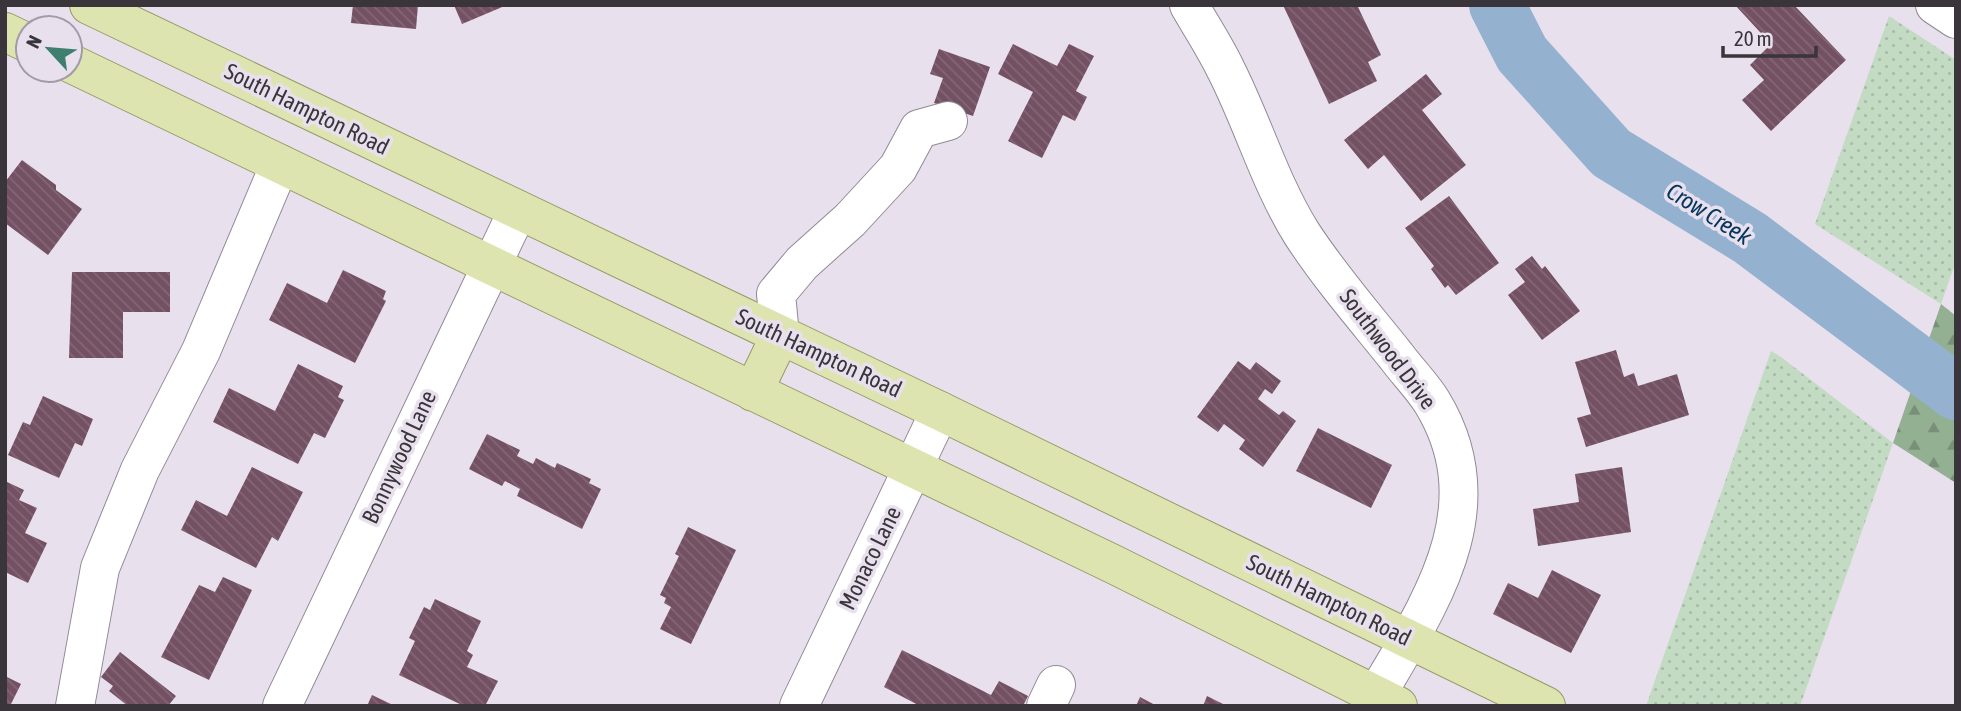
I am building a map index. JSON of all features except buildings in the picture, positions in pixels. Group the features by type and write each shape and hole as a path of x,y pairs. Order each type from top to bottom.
{"main road":[{"name":"South Hampton Road","path":"89,5 940,411 1546,706"},
{"path":"84,70 914,468 1382,702"},
{"path":"753,392 780,336"}],"street":[{"name":"Southwood Drive","path":"1189,5 1226,69 1283,199 1302,234 1431,401 1449,436 1458,463 1460,505 1452,547 1427,607 1408,638 1382,702"},
{"path":"1935,5 1956,19"},
{"path":"780,336 776,294 802,263 850,220 898,168 919,129 948,121"},
{"path":"75,706 100,568 139,470 201,351 280,164"},
{"name":"Bonnywood Lane","path":"282,706 518,210"},
{"name":"Monaco Lane","path":"799,706 940,411"}],"green space":[{"path":"1889,16 1956,60 1956,261 1941,304 1815,224"},
{"path":"1941,304 1956,316 1956,483 1893,443"},
{"path":"1771,351 1893,443 1800,706 1646,706"}],"waterway":[{"name":"Crow Creek","path":"1497,5 1522,54 1611,153 1750,238 1956,392"}]}
